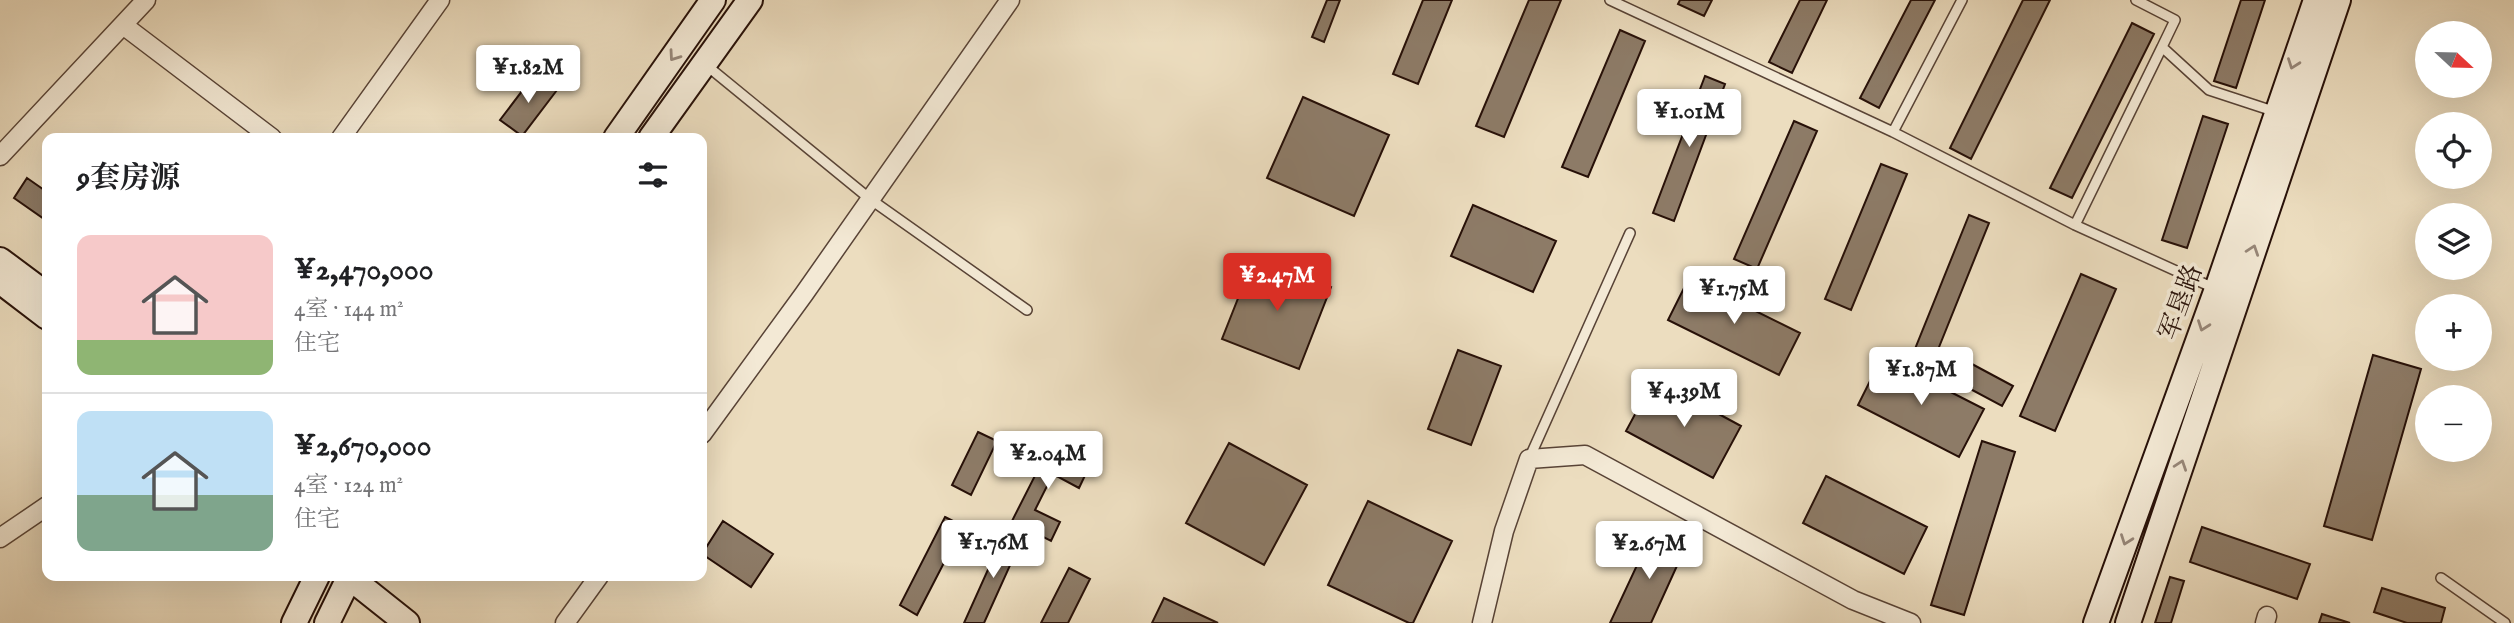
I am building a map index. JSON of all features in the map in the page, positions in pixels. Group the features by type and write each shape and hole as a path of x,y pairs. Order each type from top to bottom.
{"street":[{"path":"0,156 146,0"},
{"path":"345,133 440,0"},
{"path":"620,133 713,0"},
{"path":"655,133 750,0"},
{"path":"707,427 1010,0"},
{"name":"军垦路","path":"2128,623 2227,292 2277,112 2316,0"},
{"name":"军垦路","path":"2096,623 2227,292 2338,0"},
{"path":"123,26 265,133"},
{"path":"0,260 42,291"},
{"path":"0,281 42,313"},
{"path":"1482,623 1504,531 1529,459 1584,455 1853,600 1911,623"},
{"path":"0,538 42,509"},
{"path":"294,623 315,581"},
{"path":"327,623 347,581"},
{"path":"354,581 407,623"},
{"path":"565,623 595,581"}],"lane":[{"path":"1610,0 1893,132 2075,225 2227,292"},
{"path":"1893,132 1962,0"},
{"path":"2075,225 2175,20 2136,0"},
{"path":"2162,47 2209,90 2277,112"},
{"path":"704,64 870,199 1027,310"},
{"path":"1529,459 1630,233"},
{"path":"2441,578 2505,623"}],"building":[{"path":"1327,0 1340,0 1324,42 1312,37"},
{"path":"1423,0 1452,0 1418,84 1393,74"},
{"path":"1529,0 1561,0 1504,137 1476,126"},
{"path":"1680,0 1712,0 1704,16 1678,4"},
{"path":"1800,0 1827,0 1792,73 1769,62"},
{"path":"1911,0 1935,0 1879,108 1860,98"},
{"path":"2023,0 2050,0 1971,159 1950,148"},
{"path":"2241,0 2265,0 2236,88 2214,81"},
{"path":"2132,23 2154,34 2072,198 2050,188"},
{"path":"1620,30 1645,41 1588,177 1562,167"},
{"path":"535,74 557,90 524,133 518,133 500,120"},
{"path":"1705,76 1725,84 1674,221 1653,213"},
{"path":"1303,97 1389,135 1354,216 1267,178"},
{"path":"2203,116 2228,124 2187,248 2162,240"},
{"path":"1794,121 1817,131 1757,269 1734,259"},
{"path":"1881,164 1907,174 1851,310 1825,299"},
{"path":"27,178 42,188 42,218 14,198"},
{"path":"1473,205 1556,241 1533,292 1451,256"},
{"path":"1969,215 1989,223 1935,357 1915,349"},
{"path":"1254,258 1331,287 1299,369 1222,339"},
{"path":"2081,274 2116,289 2055,431 2020,416"},
{"path":"1689,278 1800,333 1779,375 1668,320"},
{"path":"1458,350 1501,366 1471,445 1428,429"},
{"path":"2373,355 2415,367 2415,371 2420,371 2372,540 2324,526"},
{"path":"1957,356 2013,386 2002,406 1946,376"},
{"path":"1882,357 1984,409 1959,457 1858,405"},
{"path":"1654,379 1741,426 1713,478 1626,431"},
{"path":"978,432 997,441 971,495 952,485"},
{"path":"1982,441 2015,452 1964,615 1931,605"},
{"path":"1229,443 1307,485 1264,565 1186,523"},
{"path":"1050,446 1089,467 1079,488 1053,474 1035,510 1060,522 1051,541 1012,521"},
{"path":"1826,476 1927,527 1904,574 1803,523"},
{"path":"1368,501 1452,541 1413,623 1328,585"},
{"path":"945,517 963,526 917,615 900,605"},
{"path":"723,521 773,554 751,587 707,557 707,546"},
{"path":"2202,527 2310,564 2297,599 2190,562"},
{"path":"1653,531 1686,546 1651,623 1610,623"},
{"path":"1004,534 1021,541 984,623 964,623"},
{"path":"1069,568 1090,579 1068,623 1041,623"},
{"path":"2170,577 2184,581 2171,623 2155,623"},
{"path":"2382,588 2445,608 2441,623 2407,623 2374,612"},
{"path":"1164,598 1218,623 1152,623"},
{"path":"2322,614 2350,623 2319,623"}]}
